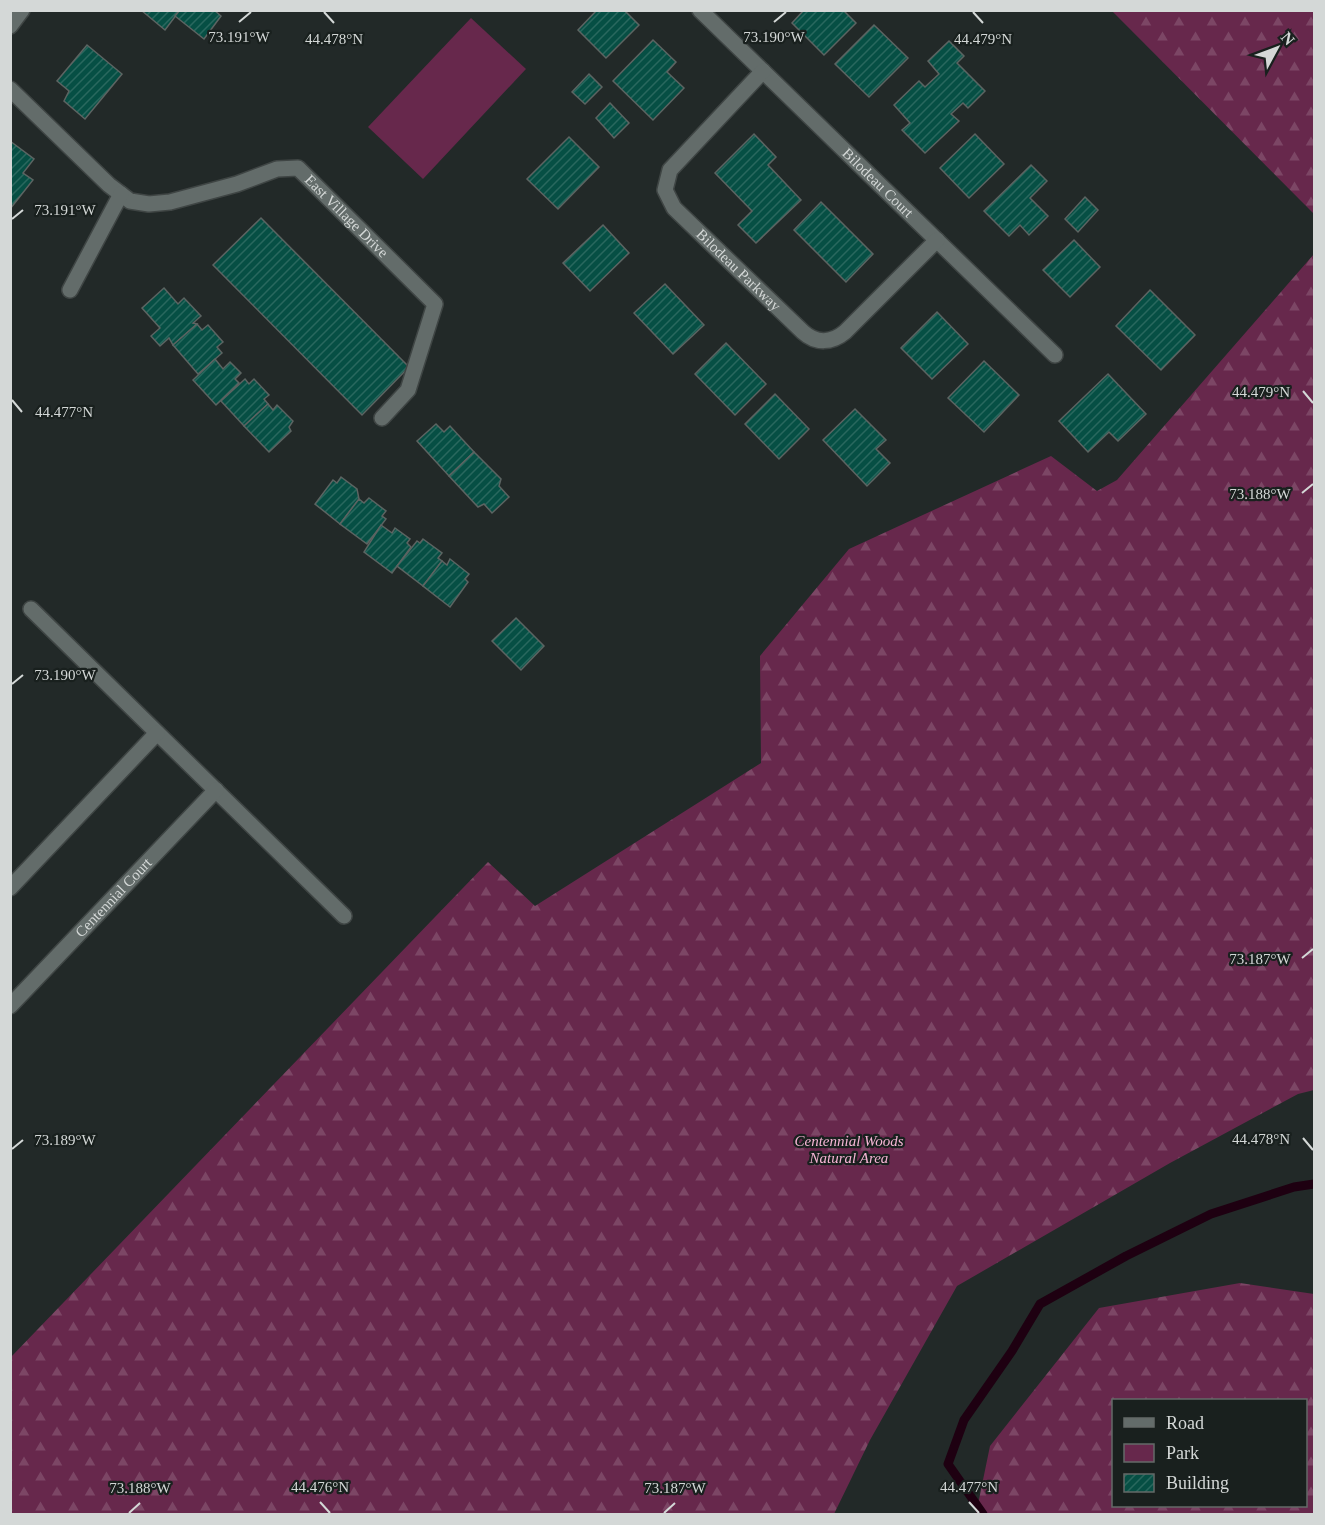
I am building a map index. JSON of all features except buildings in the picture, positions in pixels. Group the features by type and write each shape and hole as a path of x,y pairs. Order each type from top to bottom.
{"street":[{"path":"10,26 22,10"},
{"name":"Bilodeau Court","path":"700,10 1055,355"},
{"name":"Bilodeau Parkway","path":"763,71 670,170 665,183 667,196 682,216 803,332 820,341 834,340 845,332 937,240"},
{"name":"East Village Drive","path":"10,89 130,201 148,204 170,202 237,184 277,169 298,168 435,304 408,390 382,418"},
{"path":"70,290 121,194"},
{"path":"31,609 344,916"},
{"path":"10,888 157,733"},
{"name":"Centennial Court","path":"10,1006 216,790"}],"green space":[{"path":"1112,11 1314,11 1314,214"},
{"path":"471,18 526,69 423,179 368,127"},
{"name":"Centennial Woods Natural Area","path":"1314,254 1314,1090 1298,1094 1170,1163 957,1286 870,1440 834,1514 11,1514 11,1357 488,862 535,906 761,763 760,656 849,549 1051,456 1097,491 1117,480"},
{"path":"1240,1283 1314,1294 1314,1514 976,1514 990,1446 1099,1308"}],"waterway":[{"path":"983,1514 948,1464 964,1420 1012,1351 1040,1304 1126,1256 1211,1214 1294,1187 1314,1184"}]}
